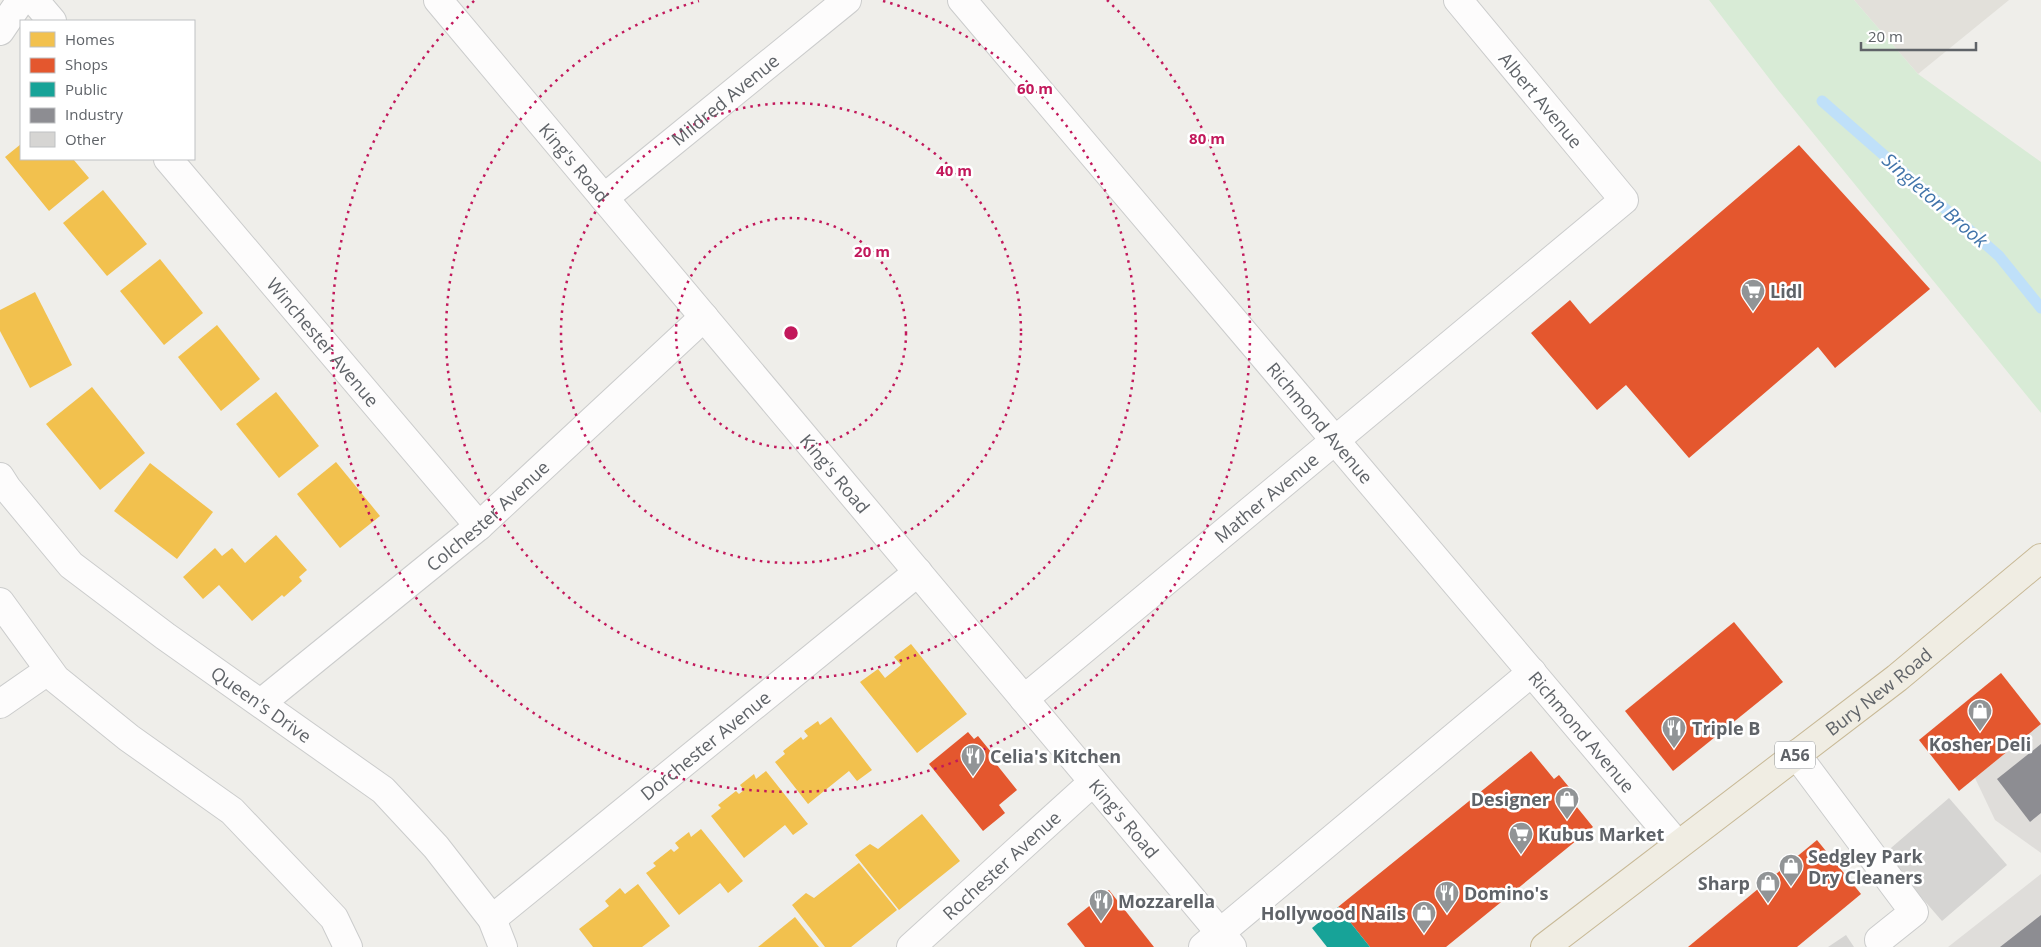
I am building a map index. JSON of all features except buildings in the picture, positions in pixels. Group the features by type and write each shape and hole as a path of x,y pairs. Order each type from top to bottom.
{"highway":[{"name":"Bury New Road","path":"1544,947 1897,678 2041,558"}],"street":[{"path":"0,31 21,0"},
{"path":"34,0 51,20"},
{"name":"King's Road","path":"438,0 1093,782 1218,942"},
{"name":"Mildred Avenue","path":"604,198 847,0"},
{"name":"Richmond Avenue","path":"962,0 1678,844"},
{"name":"Albert Avenue","path":"1458,0 1624,200"},
{"name":"Winchester Avenue","path":"169,160 479,526"},
{"name":"Mather Avenue","path":"1024,700 1624,200"},
{"name":"Colchester Avenue","path":"261,703 479,526 704,317"},
{"name":"Queen's Drive","path":"0,477 72,566 164,636 382,790 436,847 492,919 503,947"},
{"name":"Dorchester Avenue","path":"492,919 918,572"},
{"path":"0,603 56,679 129,738 232,811 334,918 348,947"},
{"path":"0,704 49,670"},
{"path":"1218,942 1532,672"},
{"path":"1796,754 1914,912 1879,940"},
{"name":"Rochester Avenue","path":"911,947 1093,782"}],"shaded area":[{"path":"1854,0 2009,0 1918,74"},
{"path":"2041,724 2041,853 1995,820 1975,778"},
{"path":"2041,874 2041,947 1948,947"}],"green space":[{"path":"1709,0 1854,0 1918,74 2041,162 2041,413 1778,90"}],"waterway":[{"name":"Singleton Brook","path":"1822,101 1999,256 2041,308"}],"place":[{"name":"Lidl","path":"1753,312"},
{"name":"Kosher Deli","path":"1980,732"},
{"name":"Triple B","path":"1674,749"},
{"name":"Celia's Kitchen","path":"973,777"},
{"name":"Designer","path":"1567,820"},
{"name":"Kubus Market","path":"1521,855"},
{"name":"Sedgley Park Dry Cleaners","path":"1791,887"},
{"name":"Sharp","path":"1768,904"},
{"name":"Domino's","path":"1447,914"},
{"name":"Mozzarella","path":"1101,922"},
{"name":"Hollywood Nails","path":"1424,934"}]}
